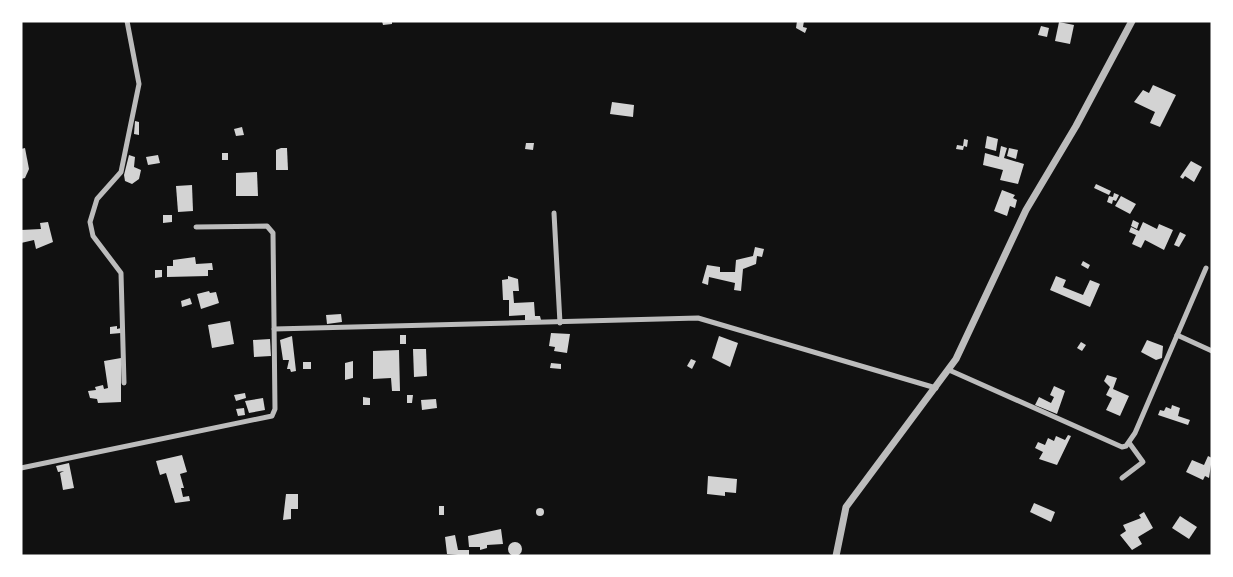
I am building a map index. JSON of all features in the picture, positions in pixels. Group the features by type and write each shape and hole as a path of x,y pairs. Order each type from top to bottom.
{"street":[{"path":"124,383 121,273 93,236 90,222 97,199 121,172 140,84 127,21"},
{"path":"836,556 846,507 949,370 1026,210 1076,126 1132,21"},
{"path":"554,213 560,323"},
{"path":"21,468 269,417 275,409 271,228 267,226 196,227"},
{"path":"949,370 1122,447 1130,444 1206,268"},
{"path":"274,329 698,318 936,388"},
{"path":"1177,336 1212,351"},
{"path":"1122,478 1143,462 1130,444"}],"building":[{"path":"382,21 392,21 392,24 383,25"},
{"path":"797,21 804,21 803,27 807,28 805,33 796,28"},
{"path":"1059,22 1074,25 1070,44 1055,41"},
{"path":"1041,26 1049,28 1047,37 1038,35"},
{"path":"1153,85 1176,95 1160,127 1150,123 1155,112 1134,102 1143,90 1149,93"},
{"path":"612,102 634,105 633,117 610,114"},
{"path":"135,121 139,122 139,135 134,134"},
{"path":"242,127 244,135 236,136 234,129"},
{"path":"987,136 998,139 996,151 985,148"},
{"path":"964,139 968,140 967,147 964,146 963,150 956,149 957,145 963,146"},
{"path":"526,143 534,143 533,150 525,149"},
{"path":"1001,146 1007,148 1004,158 1024,164 1018,184 1000,180 1003,170 983,165 985,153 999,157"},
{"path":"25,148 29,169 25,178 21,179 21,149"},
{"path":"287,148 288,170 276,170 276,150"},
{"path":"1009,148 1018,150 1016,159 1007,156"},
{"path":"222,153 228,153 228,160 222,160"},
{"path":"129,155 135,157 134,167 141,170 139,179 132,184 125,181 124,175"},
{"path":"158,155 160,163 148,165 146,157"},
{"path":"1191,161 1202,167 1194,182 1185,176 1183,179 1180,177"},
{"path":"257,172 258,196 236,196 236,173"},
{"path":"1096,184 1111,191 1109,195 1094,188"},
{"path":"192,185 193,211 178,212 176,186"},
{"path":"1002,190 1015,195 1013,198 1017,200 1015,208 1010,206 1007,216 994,211"},
{"path":"1114,193 1119,195 1116,201 1113,200 1112,204 1107,202 1109,196 1113,197"},
{"path":"1121,196 1136,204 1130,214 1115,206"},
{"path":"163,215 172,215 172,222 163,223"},
{"path":"1133,220 1139,223 1137,229 1131,226"},
{"path":"48,222 53,242 36,249 34,240 21,243 21,230 41,229 40,223"},
{"path":"1143,222 1157,229 1159,224 1173,230 1164,250 1145,240 1141,248 1132,244 1136,235 1129,232 1131,227 1139,231"},
{"path":"1180,232 1186,235 1179,247 1174,245"},
{"path":"755,247 764,249 762,257 757,256 756,264 743,269 741,291 734,290 735,283 709,277 708,285 702,283 707,265 720,267 720,272 735,272 736,260 753,256"},
{"path":"195,257 196,264 212,263 213,270 208,270 208,276 167,277 167,266 173,266 173,260"},
{"path":"1083,261 1090,265 1088,269 1081,265"},
{"path":"155,270 162,270 162,277 155,278"},
{"path":"508,276 518,279 519,291 513,291 514,303 534,302 535,316 540,316 541,320 525,321 525,315 509,316 509,300 503,300 502,280 508,279"},
{"path":"1056,276 1066,280 1063,287 1083,295 1090,280 1100,284 1090,307 1050,290"},
{"path":"209,291 210,293 216,292 219,303 201,309 197,294"},
{"path":"190,298 192,304 182,307 181,301"},
{"path":"341,314 342,322 327,324 326,315"},
{"path":"230,321 234,344 212,348 208,325"},
{"path":"117,326 117,329 121,328 121,333 110,334 110,327"},
{"path":"551,333 570,334 567,353 554,351 555,347 549,346"},
{"path":"400,335 406,335 406,344 400,344"},
{"path":"292,336 296,371 291,372 287,369 289,360 283,360 280,340"},
{"path":"719,336 738,343 730,367 712,358"},
{"path":"270,339 271,356 254,357 253,340"},
{"path":"1147,340 1163,346 1162,358 1156,360 1141,352"},
{"path":"1081,342 1086,345 1082,351 1077,348"},
{"path":"413,349 426,349 427,376 414,377"},
{"path":"399,350 400,391 392,391 391,378 373,379 373,351"},
{"path":"121,358 121,402 98,403 97,399 90,398 88,391 96,390 95,387 103,385 104,389 108,388 104,361"},
{"path":"691,359 696,361 692,369 687,366"},
{"path":"353,361 353,378 345,380 345,363"},
{"path":"303,362 311,362 311,369 303,369"},
{"path":"551,363 561,364 561,369 550,368"},
{"path":"1107,375 1117,378 1113,389 1129,396 1120,416 1106,410 1112,398 1106,395 1110,387 1104,381"},
{"path":"1054,386 1065,391 1057,414 1035,405 1039,397 1051,403 1054,397 1050,395"},
{"path":"245,393 246,398 236,401 234,395"},
{"path":"407,395 413,395 412,403 407,403"},
{"path":"363,397 370,398 370,405 363,405"},
{"path":"263,398 265,410 249,413 245,401"},
{"path":"436,399 437,408 422,410 421,400"},
{"path":"1172,405 1180,408 1178,416 1190,420 1188,425 1158,415 1160,410 1164,411 1166,407 1171,409"},
{"path":"244,408 245,415 238,416 236,409"},
{"path":"1068,435 1071,436 1057,465 1039,459 1043,452 1035,448 1038,442 1045,445 1048,438 1054,441 1056,436 1065,440"},
{"path":"182,455 187,472 180,474 184,488 181,488 183,497 189,496 190,501 175,503 166,473 160,475 156,461"},
{"path":"1208,456 1212,458 1209,478 1205,476 1203,480 1186,472 1192,460 1204,465"},
{"path":"69,463 74,488 63,490 60,473 64,471 58,472 56,466"},
{"path":"708,476 737,479 736,493 725,492 725,496 707,494"},
{"path":"286,494 298,494 298,509 291,509 291,519 283,520"},
{"path":"1034,503 1055,512 1051,522 1030,512"},
{"path":"439,506 444,506 444,515 439,515"},
{"path":"540,508 544,512 540,516 536,512"},
{"path":"1144,512 1153,528 1138,537 1142,544 1132,550 1120,535 1126,531 1123,525 1141,518 1139,515"},
{"path":"1180,516 1197,527 1189,539 1172,528"},
{"path":"501,529 503,544 487,545 487,548 480,550 480,547 469,547 468,536"},
{"path":"455,535 458,550 469,550 469,556 447,554 445,537"},
{"path":"512,542 518,542 522,549 518,556 512,556 508,552 508,546"}]}
